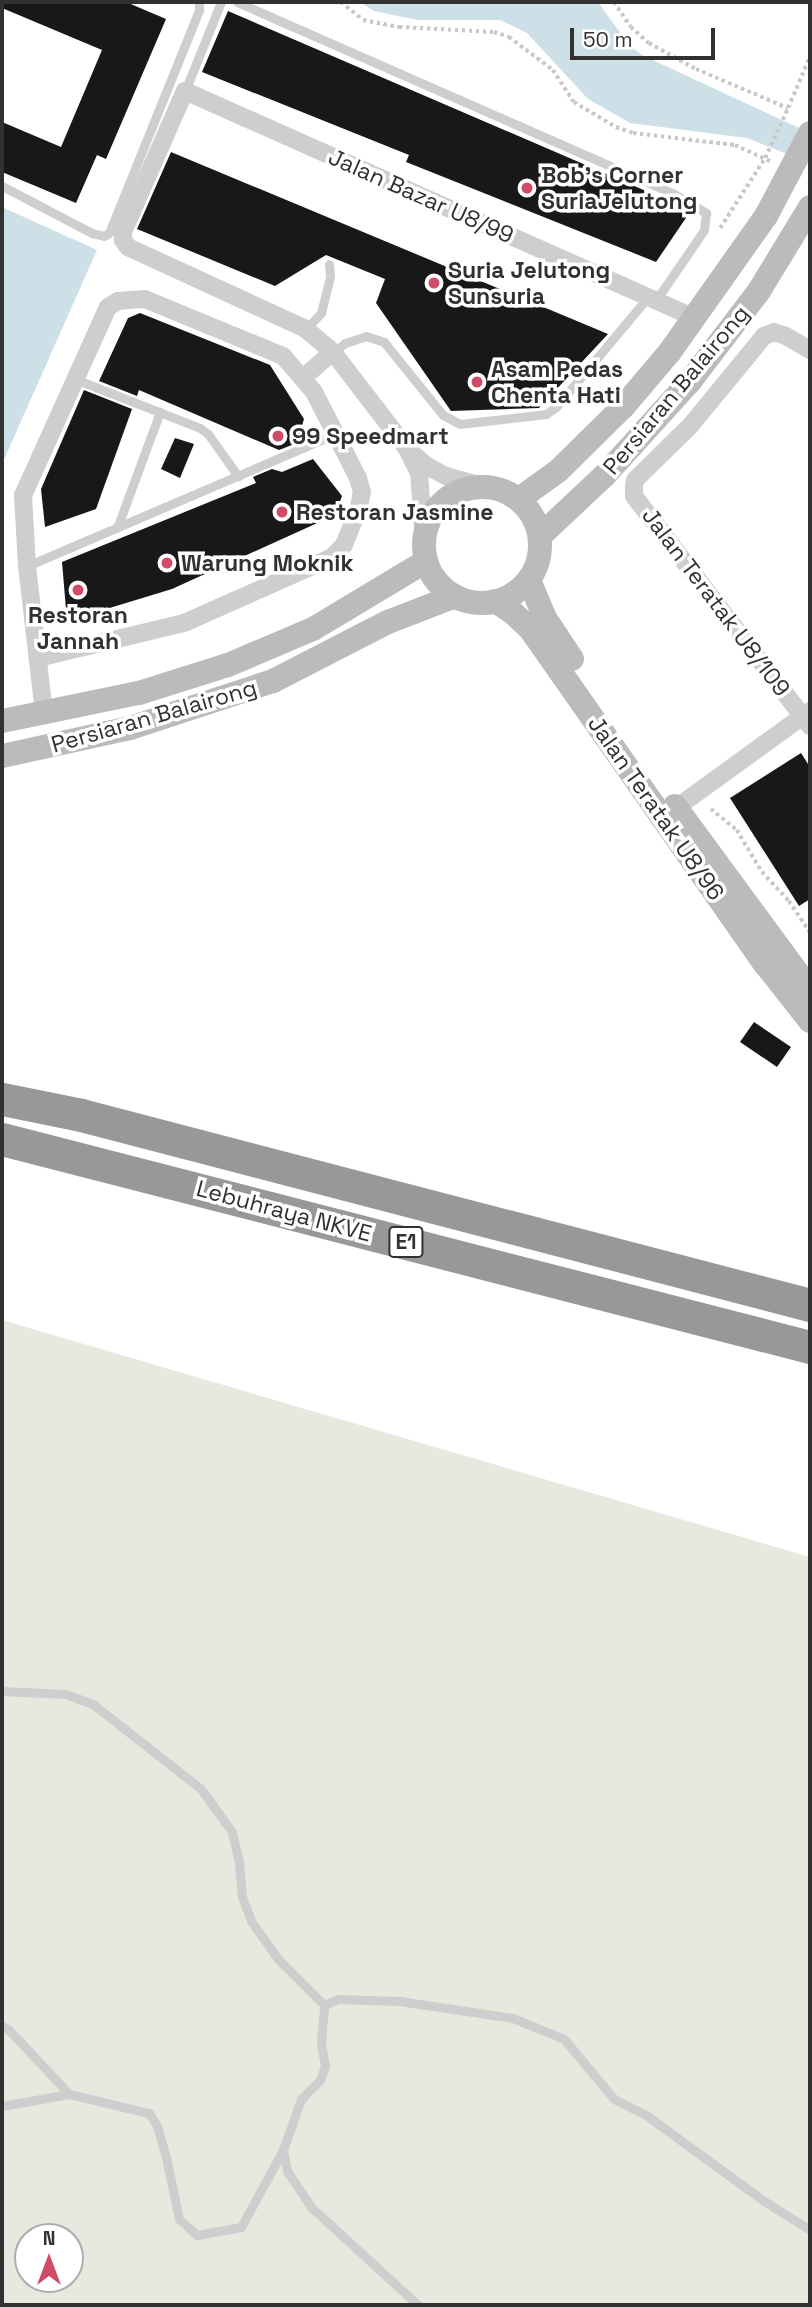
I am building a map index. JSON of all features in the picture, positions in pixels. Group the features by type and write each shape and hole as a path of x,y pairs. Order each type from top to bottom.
{"highway":[{"name":"Lebuhraya NKVE","path":"2,1099 81,1115 810,1305"},
{"name":"Lebuhraya NKVE","path":"2,1139 810,1348"}],"street":[{"name":"Jalan Bazar U8/99","path":"185,91 695,318"},
{"path":"185,91 123,232 123,240 128,247 306,329 333,352 405,446 419,473 425,551 432,575 455,596 481,603 495,601 520,590 536,567 540,536 536,522 519,499 503,490 446,476 427,466 405,446"},
{"path":"519,499 558,471 624,406 695,318 766,216 810,133"},
{"name":"Persiaran Balairong","path":"540,536 651,427 759,291 810,207"},
{"path":"38,658 184,623 331,558 344,545 352,531 362,492 304,377 283,356 266,346 156,302 132,299 108,307 23,495 27,566 44,713"},
{"name":"Jalan Teratak U8/109","path":"808,718 634,496 635,480 691,425 764,336 774,332 810,350"},
{"path":"304,377 333,352"},
{"path":"425,551 427,524 436,508 450,496 467,488 485,486"},
{"name":"Persiaran Balairong","path":"2,721 139,694 228,665 313,629 425,551"},
{"name":"Jalan Teratak U8/96","path":"529,580 554,633 766,965 810,1021"},
{"name":"Persiaran Balairong","path":"2,756 130,728 262,685 388,622 455,596"},
{"name":"Jalan Teratak U8/96","path":"495,601 531,630 670,813 810,990"},
{"path":"670,813 808,718"}],"lane":[{"path":"2,186 92,233 104,236 109,233 194,22 199,2"},
{"path":"185,91 221,2"},
{"path":"237,2 660,188 706,213 704,230 652,299 556,407 546,414 460,424 443,415 384,342 366,336 345,343 333,352"},
{"path":"306,329 321,313 330,276 329,264"},
{"path":"75,379 208,434 238,476"},
{"path":"117,528 159,412"},
{"path":"27,566 335,434"},
{"path":"2,1691 66,1694 94,1705 201,1789 232,1832 239,1862 242,1898 251,1921 278,1959 324,2005 321,2043 325,2066 320,2080 301,2099 283,2150 241,2227 197,2235 179,2219 157,2126 149,2113 69,2094 2,2106"},
{"path":"324,2005 338,1999 399,2001 513,2018 564,2039 614,2099 646,2115 764,2201 810,2230"},
{"path":"2,2026 9,2030 69,2094"},
{"path":"283,2150 287,2171 311,2207 418,2305"}],"path":[{"path":"341,2 363,20 399,27 494,32 509,37 553,70 574,102 616,127 632,134 735,145 776,164"},
{"path":"614,2 631,27 649,43 696,69 788,108"},
{"path":"769,150 810,56"},
{"path":"711,809 737,830 762,872 789,901 810,932"}],"shaded area":[{"path":"360,2 598,2 629,45 642,55 810,133 810,163 747,138 630,123 588,99 527,33 500,20 418,20 374,11"},
{"path":"2,207 97,250 2,464"},
{"path":"2,1320 810,1557 810,2305 2,2305"}],"building":[{"path":"2,2 126,2 166,19 106,159 97,155 76,203 2,172 2,122 61,147 102,50 2,8"},
{"path":"228,11 690,212 656,262 406,162 409,155 202,72"},
{"name":"Suria Jelutong Sunsuria","path":"171,152 608,334 539,408 451,411 376,303 385,279 326,255 275,286 137,229"},
{"path":"140,313 270,365 304,419 297,443 279,450 139,390 137,396 99,381 128,318"},
{"path":"84,390 132,409 96,509 45,527 41,489"},
{"path":"175,438 194,444 180,478 161,469"},
{"path":"313,459 342,496 335,515 172,589 67,621 62,562 256,483 253,477 272,469 282,472"},
{"path":"801,753 810,767 810,899 799,906 730,798"},
{"path":"754,1022 791,1047 777,1067 740,1042"}],"place":[{"name":"Bob's Corner SuriaJelutong","path":"527,188"},
{"name":"Suria Jelutong Sunsuria","path":"434,283"},
{"name":"Asam Pedas Chenta Hati","path":"477,382"},
{"name":"99 Speedmart","path":"278,436"},
{"name":"Restoran Jasmine","path":"282,512"},
{"name":"Warung Moknik","path":"167,563"},
{"name":"Restoran Jannah","path":"78,590"}]}
